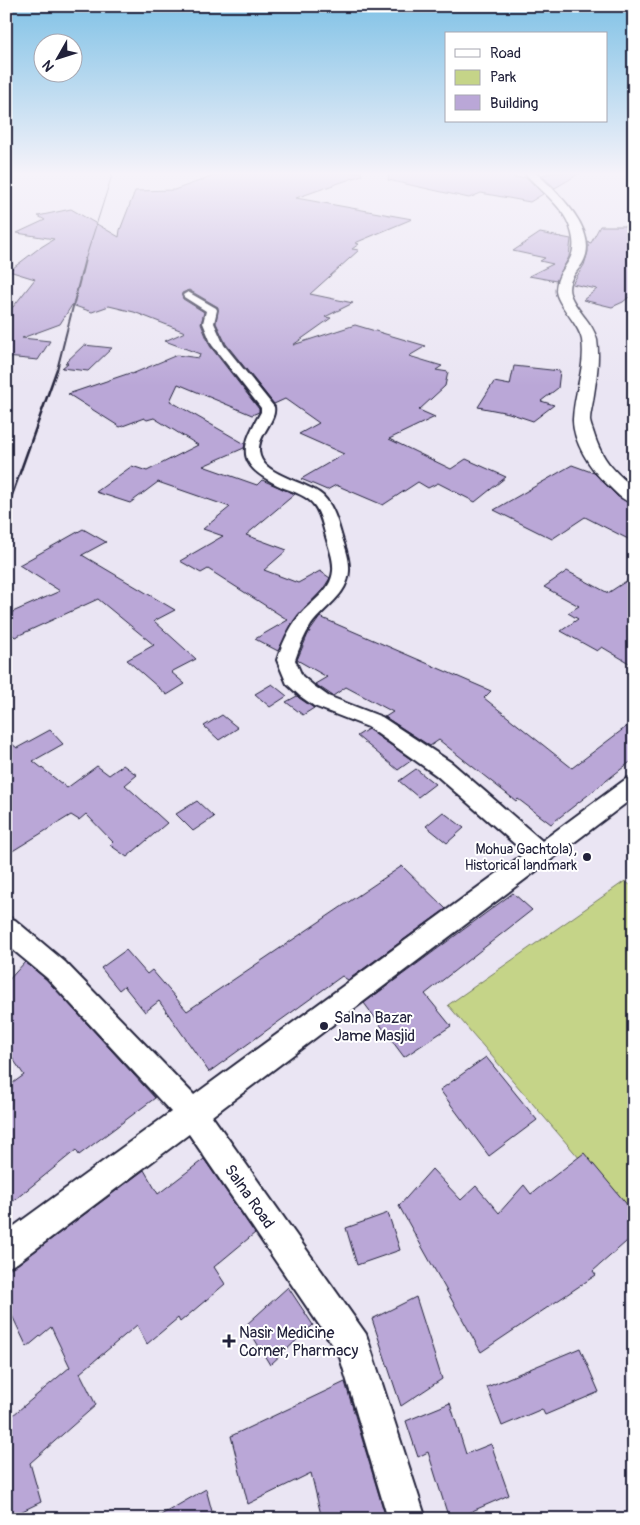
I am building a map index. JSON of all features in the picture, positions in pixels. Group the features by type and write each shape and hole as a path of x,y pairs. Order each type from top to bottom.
{"main road":[{"path":"578,243 578,261 564,277 562,294 583,325 589,339 590,367 581,420 590,451 604,473 634,498"}],"street":[{"path":"188,295 212,310 208,324 215,339 237,370 268,407 268,412 251,445 251,456 255,464 267,474 317,498 326,511 337,547 342,570 339,584 308,617 291,645 286,660 294,678 321,701 375,722 437,764 541,854"},
{"path":"6,1252 634,785"},
{"name":"Salna Road","path":"6,928 56,970 193,1114 354,1346 407,1519"}],"green space":[{"path":"625,881 634,888 634,1222 448,1005"}],"building":[{"path":"47,243 359,244 352,249 359,250 310,294 353,303 325,317 331,318 293,345 355,325 426,346 409,356 442,366 436,370 448,372 445,386 419,410 435,417 389,439 451,469 466,459 506,477 475,502 438,483 428,488 418,482 383,505 336,485 327,490 301,479 344,454 299,434 319,423 285,399 274,404 226,344 216,323 218,307 189,290 182,293 183,299 204,312 201,324 210,346 259,409 259,412 252,415 178,384 170,401 245,444 244,448 203,466 257,485 262,480 295,494 246,535 287,550 264,570 298,583 320,571 330,578 323,589 294,620 278,651 255,639 288,620 208,569 201,573 180,561 223,536 203,529 230,507 158,482 130,503 96,492 132,466 147,471 198,445 154,418 147,420 144,418 120,427 68,394 130,373 132,374 177,355 199,358 200,354 165,341 185,332 134,312 109,306 92,312 72,305 60,324 22,338 50,341 38,360 6,357 6,306 13,307 35,279 9,271"},
{"path":"525,243 571,243 569,257 556,281 529,276 553,264 540,261 545,258 513,251"},
{"path":"588,243 634,243 634,293 623,302 612,307 583,300 597,289 572,284 584,265 588,252"},
{"path":"84,345 112,348 88,371 62,368 68,363 65,363"},
{"path":"514,366 560,371 558,388 541,401 554,405 533,421 509,413 478,407 494,382 510,385"},
{"path":"572,465 594,473 618,497 634,506 634,542 585,517 552,539 494,510"},
{"path":"83,529 106,542 82,555 175,610 154,621 196,659 171,672 185,684 167,695 127,660 154,645 98,599 15,637 6,628 6,615 60,591 19,565"},
{"path":"567,571 608,593 634,576 634,666 602,647 597,651 561,631 578,619 568,613 579,606 544,587"},
{"path":"320,617 491,691 484,698 572,768 634,721 634,759 551,824 518,799 516,801 439,740 430,746 385,717 393,712 346,687 333,696 315,684 327,677 297,660 308,634"},
{"path":"272,684 287,696 270,707 255,694"},
{"path":"297,696 314,708 303,715 286,702"},
{"path":"222,715 238,728 219,740 204,726"},
{"path":"368,729 412,760 398,770 357,736"},
{"path":"50,730 63,744 33,761 67,788 97,766 109,775 123,765 137,775 125,785 167,823 127,857 110,845 113,842 86,814 79,820 71,815 6,855 6,739 17,748"},
{"path":"416,769 435,784 418,797 399,781"},
{"path":"197,801 214,817 193,831 176,814"},
{"path":"443,812 464,828 447,843 426,826"},
{"path":"402,866 446,909 348,980 342,976 209,1072 159,1001 145,1012 124,986 119,990 101,968 126,950 147,974 152,970 187,1011"},
{"path":"513,893 532,910 425,994 451,1026 404,1057 364,1003"},
{"path":"25,962 46,979 155,1098 79,1155 76,1150 6,1207 6,1088 24,1075 6,1049 6,983"},
{"path":"486,1057 537,1120 489,1156 440,1090"},
{"path":"584,1153 634,1213 634,1235 593,1271 596,1275 481,1352 399,1206 432,1169 461,1200 476,1186 499,1213 524,1185 531,1194"},
{"path":"204,1159 255,1233 214,1267 225,1284 180,1322 178,1318 147,1344 137,1325 80,1373 96,1405 30,1463 41,1502 6,1519 6,1421 70,1367 51,1327 27,1347 6,1303 6,1270 18,1264 144,1170 158,1194"},
{"path":"388,1213 400,1250 357,1265 346,1228"},
{"path":"288,1287 313,1325 270,1365 246,1325"},
{"path":"416,1297 442,1379 401,1406 372,1319"},
{"path":"580,1348 599,1392 545,1415 542,1409 502,1426 487,1387"},
{"path":"345,1382 385,1515 377,1519 322,1519 311,1473 248,1504 231,1436"},
{"path":"450,1403 466,1454 491,1444 509,1495 454,1519 449,1519 428,1452 418,1457 406,1421"},
{"path":"206,1489 214,1519 154,1519"}],"railway":[{"path":"85,260 90,243"},
{"path":"57,370 85,259"},
{"path":"7,509 57,369"},
{"path":"6,512 8,508"}],"place":[{"name":"Mohua Gachtola), Historical landmark","path":"587,857"},
{"name":"Salna Bazar Jame Masjid","path":"324,1026"},
{"name":"Nasir Medicine Corner, Pharmacy","path":"229,1341"}]}
